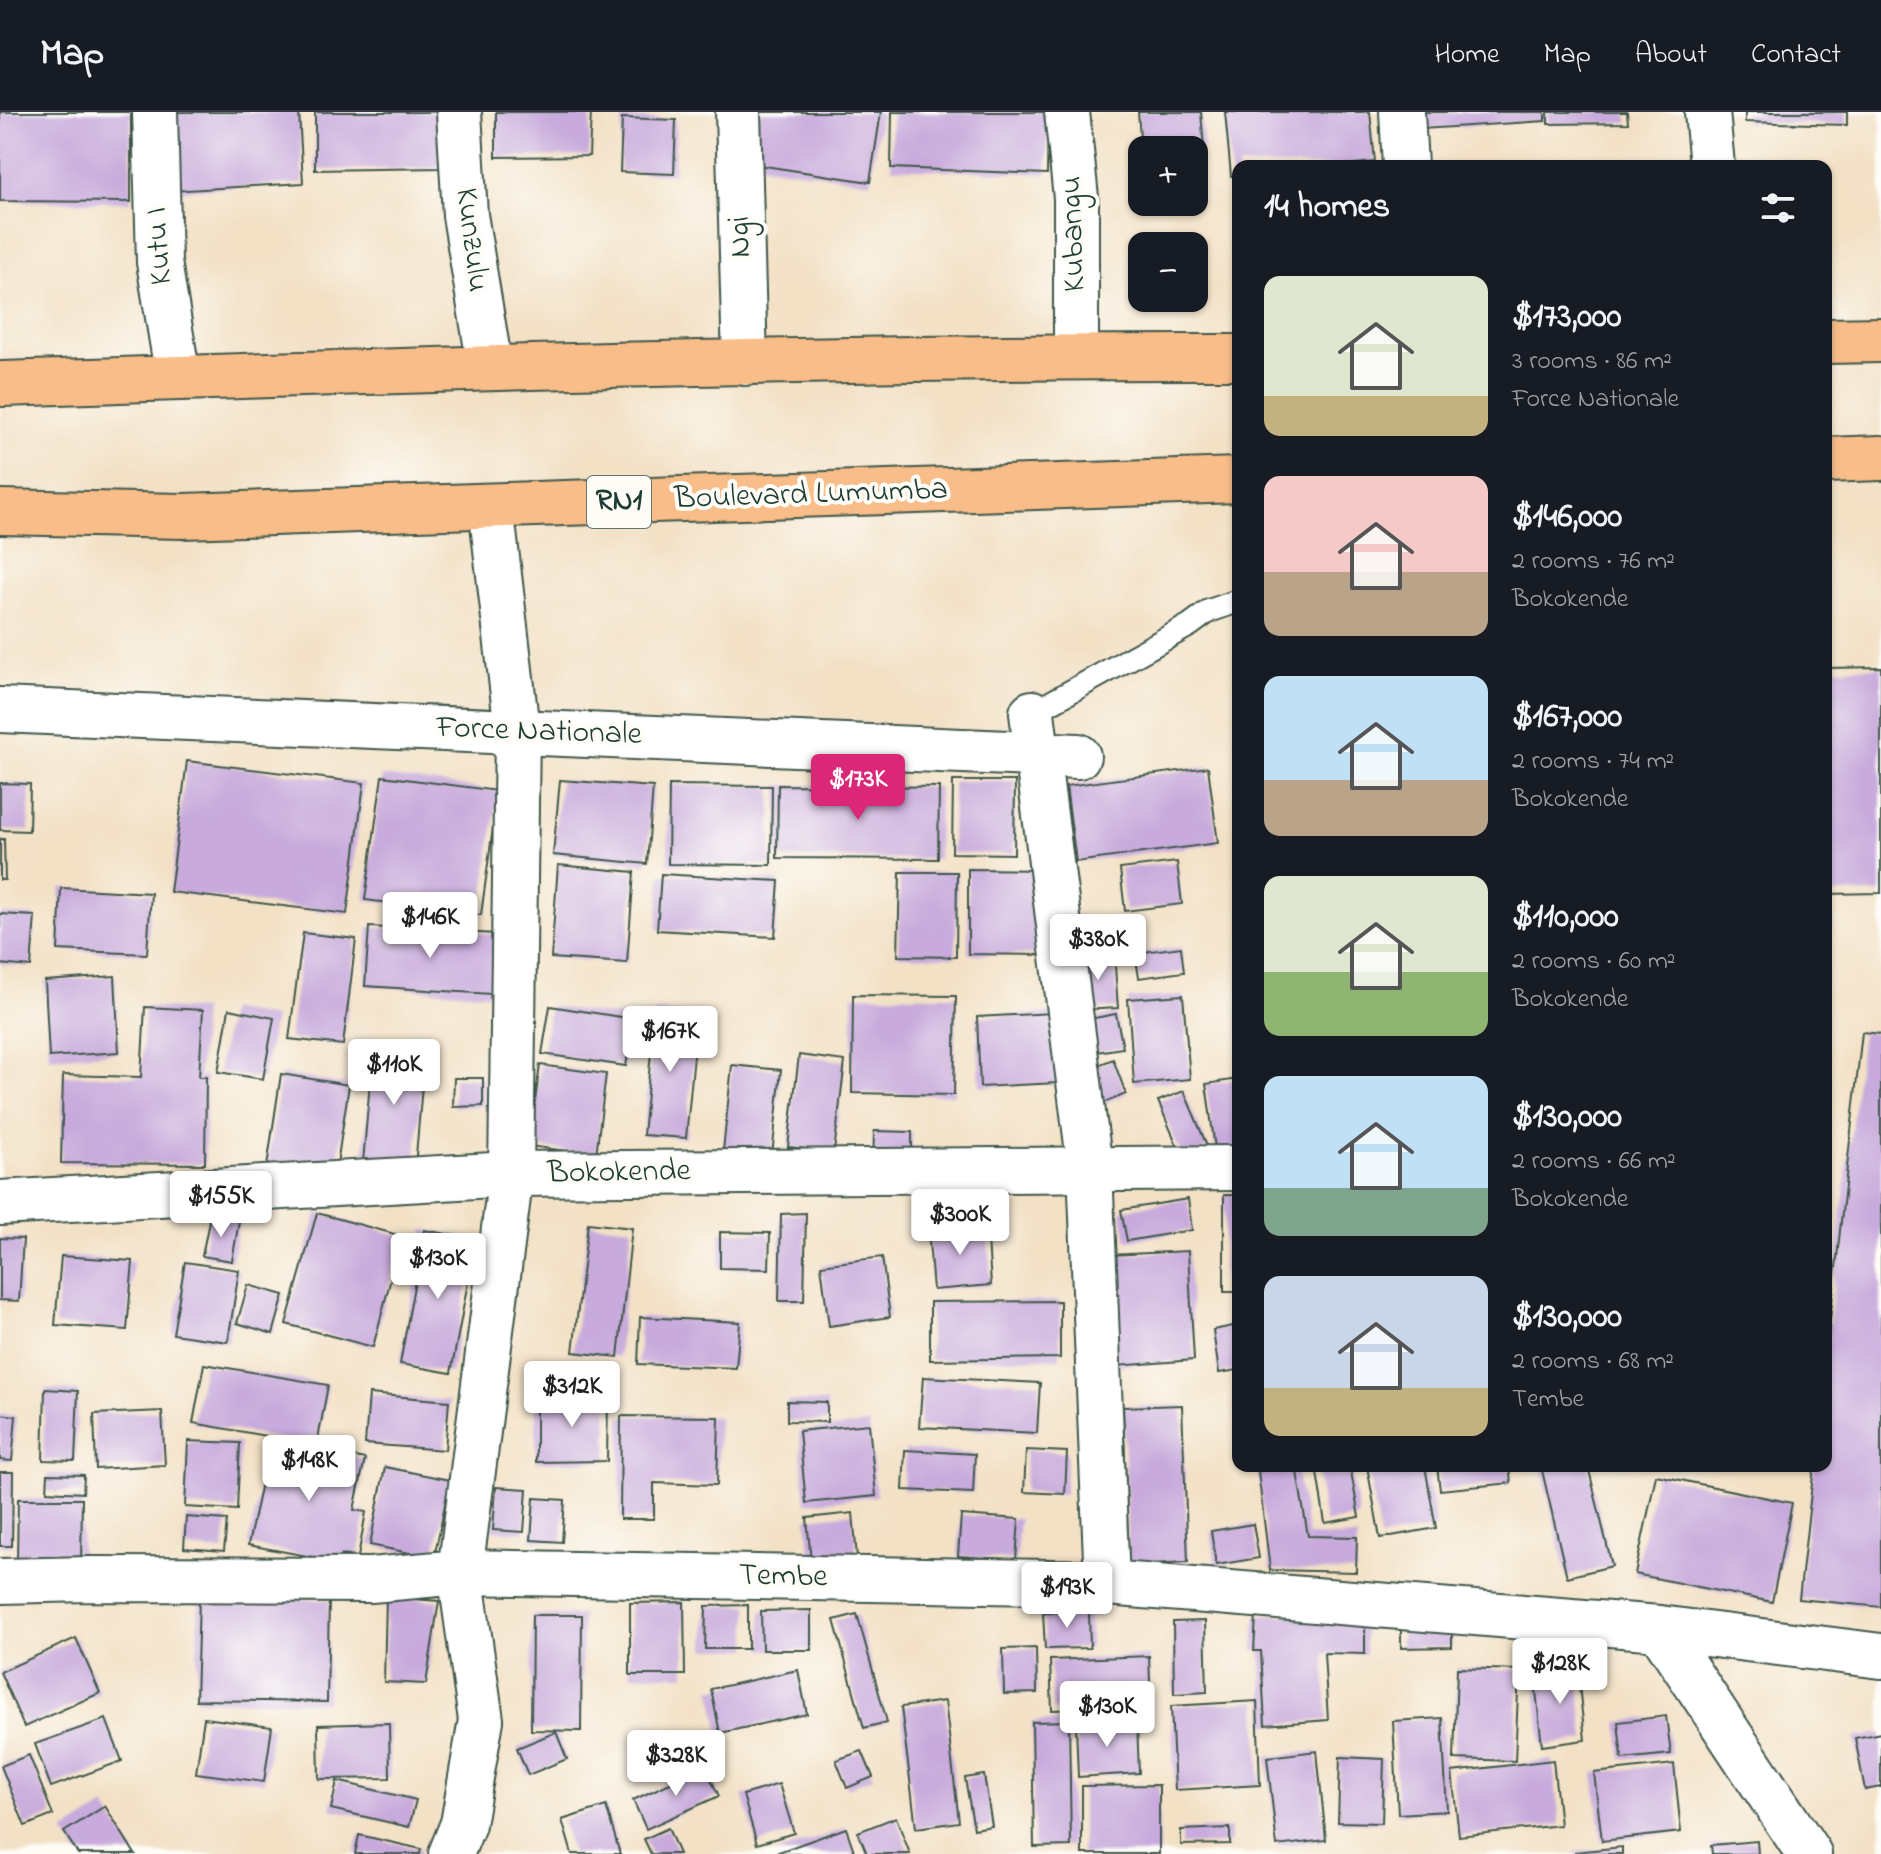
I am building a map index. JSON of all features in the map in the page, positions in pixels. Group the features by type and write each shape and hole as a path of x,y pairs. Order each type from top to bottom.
{"highway":[{"path":"1832,341 1881,340"},
{"path":"0,384 490,367 1232,357"},
{"path":"1832,460 1881,458"},
{"name":"Boulevard Lumumba","path":"0,512 183,516 1232,480"}],"street":[{"name":"Kutu I","path":"155,112 159,262 178,378"},
{"name":"Kunzulu","path":"459,112 465,215 490,367"},
{"name":"Ngi","path":"738,112 745,363"},
{"name":"Kubangu","path":"1067,112 1076,198 1076,357"},
{"path":"1402,112 1405,160"},
{"path":"1707,112 1711,160"},
{"path":"451,1854 463,1824 481,1720 460,1572 511,1174 517,730 491,506"},
{"name":"Force Nationale","path":"0,710 517,730 1049,741"},
{"path":"1049,741 1090,1168 1107,1583"},
{"name":"Bokokende","path":"0,1203 511,1174 1232,1168"},
{"name":"Tembe","path":"0,1581 371,1580 460,1572 1107,1583 1659,1628 1881,1656"},
{"path":"1659,1628 1809,1854"}],"lane":[{"path":"1049,741 1190,625 1209,611 1232,603"}],"building":[{"path":"0,112 131,112 131,202 0,201"},
{"path":"166,112 299,112 303,183 171,191"},
{"path":"315,112 440,112 441,168 315,170"},
{"path":"496,112 591,112 589,156 496,157"},
{"path":"753,112 881,112 870,182 745,163"},
{"path":"892,112 1048,112 1047,174 891,168"},
{"path":"1138,112 1201,112 1203,136 1140,136"},
{"path":"1225,112 1370,112 1375,160 1232,160 1231,176"},
{"path":"1406,112 1545,112 1545,121 1406,130"},
{"path":"1548,112 1627,112 1628,123 1548,124"},
{"path":"1745,112 1847,112 1847,125 1745,122"},
{"path":"622,118 676,120 674,174 620,172"},
{"path":"1881,667 1881,893 1832,894 1832,668"},
{"path":"187,761 364,783 347,914 170,892"},
{"path":"1208,767 1218,843 1076,862 1066,786"},
{"path":"382,776 498,791 481,915 365,900"},
{"path":"560,780 653,787 647,864 553,855"},
{"path":"953,781 1015,781 1014,854 952,853"},
{"path":"0,783 30,784 29,831 0,830"},
{"path":"669,785 772,786 771,865 668,864"},
{"path":"778,785 939,787 938,859 777,858"},
{"path":"0,839 4,839 5,880 0,880"},
{"path":"1177,862 1182,904 1125,911 1120,869"},
{"path":"558,865 634,872 627,963 551,958"},
{"path":"968,869 1044,870 1043,955 968,954"},
{"path":"900,872 957,872 956,957 898,956"},
{"path":"661,874 779,881 775,937 657,930"},
{"path":"61,888 151,893 147,954 58,950"},
{"path":"0,914 35,916 31,967 0,964"},
{"path":"369,927 496,934 491,994 365,986"},
{"path":"303,933 356,939 343,1045 289,1039"},
{"path":"1181,947 1184,972 1139,978 1135,953"},
{"path":"1114,953 1118,1008 1082,1010 1079,955"},
{"path":"115,976 119,1052 49,1057 45,981"},
{"path":"853,995 956,996 954,1095 852,1093"},
{"path":"1183,995 1190,1079 1134,1084 1128,999"},
{"path":"550,1006 634,1019 626,1066 542,1054"},
{"path":"145,1007 203,1010 199,1077 206,1077 205,1164 61,1163 63,1075 141,1077"},
{"path":"229,1009 274,1018 263,1079 218,1072"},
{"path":"655,1011 698,1014 686,1138 643,1135"},
{"path":"1053,1013 1058,1083 980,1087 977,1017"},
{"path":"1116,1014 1123,1048 1096,1052 1089,1019"},
{"path":"1862,1032 1881,1034 1881,1607 1799,1599 1813,1472 1832,1472 1832,1303"},
{"path":"373,1047 425,1051 415,1167 363,1163"},
{"path":"799,1055 845,1061 834,1152 788,1147"},
{"path":"1113,1059 1126,1094 1104,1103 1091,1068"},
{"path":"540,1065 606,1074 596,1155 529,1146"},
{"path":"732,1065 781,1070 772,1156 723,1151"},
{"path":"281,1074 349,1085 334,1184 266,1173"},
{"path":"454,1078 483,1078 483,1106 453,1107"},
{"path":"1232,1080 1232,1152 1216,1155 1206,1084"},
{"path":"1184,1091 1208,1148 1183,1159 1158,1101"},
{"path":"874,1131 912,1132 912,1169 873,1168"},
{"path":"1224,1195 1232,1195 1232,1292 1224,1292"},
{"path":"1188,1199 1192,1230 1127,1241 1121,1210"},
{"path":"317,1213 402,1236 373,1347 286,1324"},
{"path":"806,1213 804,1301 779,1301 781,1214"},
{"path":"210,1216 239,1221 232,1261 202,1256"},
{"path":"588,1223 632,1228 618,1357 573,1352"},
{"path":"987,1224 991,1285 933,1290 928,1229"},
{"path":"424,1230 476,1239 451,1373 400,1364"},
{"path":"720,1232 770,1233 769,1269 720,1268"},
{"path":"0,1238 23,1239 19,1301 0,1300"},
{"path":"1188,1251 1194,1360 1116,1366 1110,1255"},
{"path":"61,1256 133,1261 127,1330 55,1325"},
{"path":"882,1257 890,1317 829,1326 821,1265"},
{"path":"185,1262 239,1270 228,1342 173,1334"},
{"path":"248,1285 284,1295 273,1334 237,1323"},
{"path":"1060,1301 1060,1358 930,1360 930,1302"},
{"path":"640,1317 740,1322 736,1368 638,1364"},
{"path":"1232,1326 1232,1371 1219,1373 1213,1330"},
{"path":"204,1364 328,1385 317,1445 193,1423"},
{"path":"923,1377 1040,1383 1037,1433 919,1427"},
{"path":"45,1389 78,1391 75,1461 43,1460"},
{"path":"369,1394 449,1401 445,1450 365,1444"},
{"path":"608,1397 607,1461 536,1462 536,1398"},
{"path":"787,1401 827,1402 827,1422 787,1421"},
{"path":"1182,1405 1188,1562 1129,1565 1123,1407"},
{"path":"162,1411 165,1465 96,1469 94,1414"},
{"path":"0,1414 16,1416 12,1461 0,1460"},
{"path":"621,1416 719,1417 717,1485 654,1483 654,1519 620,1519"},
{"path":"869,1424 876,1496 806,1503 799,1431"},
{"path":"270,1440 365,1459 354,1510 366,1512 358,1557 342,1555 340,1562 248,1545"},
{"path":"188,1441 240,1443 237,1510 185,1507"},
{"path":"905,1450 975,1454 973,1493 903,1490"},
{"path":"1026,1450 1067,1452 1065,1494 1024,1492"},
{"path":"385,1467 450,1480 434,1558 370,1545"},
{"path":"0,1472 13,1472 12,1546 0,1546"},
{"path":"1258,1472 1297,1472 1308,1536 1357,1537 1356,1572 1270,1570"},
{"path":"1317,1472 1351,1472 1359,1517 1325,1523"},
{"path":"1368,1472 1426,1472 1436,1528 1380,1538"},
{"path":"1438,1472 1510,1472 1511,1483 1440,1490"},
{"path":"1542,1472 1589,1472 1612,1566 1567,1577"},
{"path":"48,1474 84,1475 83,1493 47,1491"},
{"path":"1656,1475 1792,1503 1772,1602 1635,1574"},
{"path":"496,1487 527,1489 524,1532 493,1530"},
{"path":"534,1498 565,1500 562,1542 531,1540"},
{"path":"18,1499 82,1499 81,1563 17,1563"},
{"path":"853,1513 857,1558 811,1562 807,1518"},
{"path":"961,1515 1019,1519 1016,1560 958,1556"},
{"path":"186,1517 227,1520 224,1551 184,1548"},
{"path":"1253,1524 1259,1558 1216,1565 1211,1531"},
{"path":"386,1597 439,1601 426,1684 384,1682"},
{"path":"199,1598 329,1600 327,1702 196,1700"},
{"path":"684,1602 685,1675 630,1675 630,1603"},
{"path":"748,1605 748,1649 705,1649 706,1606"},
{"path":"811,1610 811,1650 762,1650 761,1611"},
{"path":"1089,1611 1090,1648 1045,1649 1043,1613"},
{"path":"857,1614 887,1722 864,1728 834,1620"},
{"path":"532,1615 582,1615 581,1731 531,1730"},
{"path":"1256,1615 1365,1616 1365,1654 1324,1653 1328,1720 1265,1725 1261,1651 1254,1651"},
{"path":"1401,1615 1452,1615 1452,1647 1401,1648"},
{"path":"1205,1621 1207,1692 1174,1694 1173,1622"},
{"path":"76,1638 100,1693 24,1727 0,1672"},
{"path":"1036,1648 1037,1693 1004,1694 1003,1649"},
{"path":"1149,1656 1151,1707 1052,1710 1050,1660"},
{"path":"1577,1666 1585,1740 1542,1746 1534,1672"},
{"path":"1457,1668 1519,1670 1515,1761 1454,1759"},
{"path":"798,1670 807,1714 720,1733 711,1689"},
{"path":"945,1701 959,1822 916,1828 901,1707"},
{"path":"1257,1701 1260,1785 1175,1790 1171,1706"},
{"path":"1666,1716 1671,1754 1622,1759 1618,1722"},
{"path":"204,1718 272,1727 264,1782 196,1773"},
{"path":"1442,1718 1447,1811 1398,1814 1393,1721"},
{"path":"106,1719 122,1761 51,1787 35,1744"},
{"path":"1069,1721 1071,1846 1034,1847 1032,1722"},
{"path":"389,1723 390,1778 319,1779 318,1725"},
{"path":"1137,1723 1139,1773 1078,1777 1076,1724"},
{"path":"556,1732 567,1759 528,1775 517,1748"},
{"path":"1881,1733 1881,1787 1865,1790 1855,1738"},
{"path":"862,1751 873,1777 847,1788 836,1760"},
{"path":"1317,1751 1326,1840 1277,1846 1267,1757"},
{"path":"29,1755 53,1815 25,1826 1,1766"},
{"path":"1340,1757 1384,1759 1382,1823 1338,1822"},
{"path":"1553,1760 1560,1825 1459,1836 1452,1772"},
{"path":"1674,1764 1681,1832 1602,1841 1594,1773"},
{"path":"705,1767 719,1796 646,1829 633,1800"},
{"path":"984,1775 992,1826 974,1829 965,1778"},
{"path":"337,1781 416,1800 409,1827 331,1809"},
{"path":"779,1784 794,1833 757,1844 743,1795"},
{"path":"1159,1785 1159,1854 1082,1854 1082,1786"},
{"path":"105,1806 135,1854 78,1854 64,1832"},
{"path":"606,1806 620,1854 572,1854 562,1820"},
{"path":"896,1817 910,1854 867,1854 858,1832"},
{"path":"668,1828 679,1854 651,1854 644,1839"},
{"path":"846,1828 855,1854 773,1854"},
{"path":"1230,1828 1230,1844 1181,1845 1181,1830"},
{"path":"359,1835 421,1849 420,1854 355,1854"},
{"path":"1757,1841 1758,1854 1712,1854 1711,1845"},
{"path":"1622,1847 1622,1854 1575,1854 1575,1852"}]}
